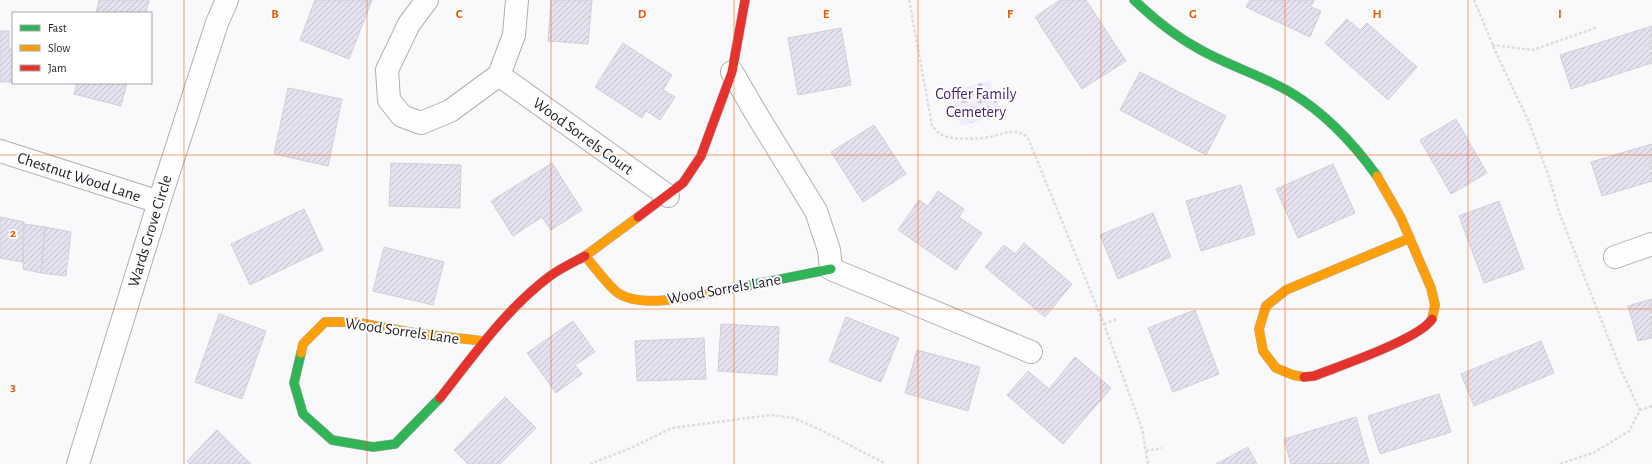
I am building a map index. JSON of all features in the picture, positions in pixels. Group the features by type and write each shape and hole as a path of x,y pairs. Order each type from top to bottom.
{"street":[{"name":"Wards Grove Circle","path":"78,464 159,202 217,23 227,0"},
{"path":"427,0 409,24 387,70 389,100 402,116 421,124 450,111 499,75 514,35 517,0"},
{"name":"Wood Sorrels Lane","path":"484,341 420,334 354,322 325,322 303,344 294,383 303,414 332,440 373,447 395,444 435,405 484,341 514,307 550,275 586,256 668,196 683,183 701,156 732,72 745,0"},
{"path":"1134,0 1154,19 1175,35 1209,54 1275,83 1301,100 1326,120 1351,144 1376,175 1393,202 1410,238 1432,289 1435,306 1434,316 1425,327 1406,338 1314,376 1303,377 1293,375 1276,368 1264,351 1259,336 1259,329 1266,306 1286,290 1410,238"},
{"path":"732,72 816,211 829,250 831,269 1031,352"},
{"name":"Wood Sorrels Court","path":"499,75 668,196"},
{"name":"Chestnut Wood Lane","path":"0,151 159,202"},
{"path":"1615,257 1652,244"},
{"name":"Wood Sorrels Lane","path":"586,256 618,293 641,301 694,296 831,269"}],"path":[{"path":"909,0 932,125 939,133 947,137 984,138 1010,131 1022,132 1028,138 1104,324 1142,429 1148,464"},
{"path":"1474,0 1492,45 1529,122 1550,180 1559,212 1621,370 1640,410"},
{"path":"1492,45 1533,50 1598,27"},
{"path":"1104,324 1117,319"},
{"path":"1560,464 1595,452 1629,431 1640,410 1652,406"},
{"path":"590,464 631,448 672,428 771,415 794,418 822,430 886,464"},
{"path":"1146,451 1162,448"}],"green space":[{"name":"Coffer Family Cemetery","path":"990,80 1001,114 961,126 950,92"}],"building":[{"path":"99,0 149,0 146,12 96,12"},
{"path":"315,0 372,0 349,59 300,40"},
{"path":"551,0 592,0 588,44 548,41"},
{"path":"1060,0 1086,0 1126,61 1082,89 1035,17"},
{"path":"1250,0 1314,0 1311,7 1321,11 1310,37 1246,7"},
{"path":"1347,19 1360,30 1367,23 1417,67 1388,100 1325,43"},
{"path":"1652,26 1652,63 1571,89 1560,55"},
{"path":"841,28 851,85 798,95 788,38"},
{"path":"0,31 9,31 9,49 12,49 12,82 0,82"},
{"path":"623,43 672,75 663,90 675,97 660,120 646,111 642,118 595,87"},
{"path":"1140,72 1226,116 1206,155 1120,110"},
{"path":"77,84 127,84 121,106 74,94"},
{"path":"288,88 342,99 328,166 274,154"},
{"path":"1456,119 1487,173 1451,194 1420,140"},
{"path":"874,125 906,174 863,202 831,152"},
{"path":"1652,144 1652,181 1602,196 1591,162"},
{"path":"391,163 461,165 460,208 389,206"},
{"path":"552,163 582,210 551,230 542,217 513,236 491,201"},
{"path":"1333,164 1355,213 1298,238 1276,189"},
{"path":"1241,185 1255,234 1201,251 1186,201"},
{"path":"938,191 964,209 959,217 982,233 956,270 898,230 919,200 928,206"},
{"path":"1499,201 1524,269 1484,283 1459,216"},
{"path":"304,209 323,250 250,285 231,244"},
{"path":"1153,213 1171,257 1118,279 1100,235"},
{"path":"0,217 24,222 23,262 0,258"},
{"path":"24,224 45,227 41,273 23,269"},
{"path":"45,227 71,232 66,276 41,273"},
{"path":"1024,243 1072,284 1045,317 985,267 1004,245 1015,254"},
{"path":"384,247 444,262 433,305 373,291"},
{"path":"1652,299 1652,338 1638,341 1628,306"},
{"path":"1195,310 1219,374 1173,392 1148,328"},
{"path":"219,314 266,331 242,399 195,382"},
{"path":"846,317 899,338 881,382 829,361"},
{"path":"573,321 595,352 575,365 582,374 556,393 527,353"},
{"path":"721,324 779,327 777,375 718,371"},
{"path":"704,338 706,379 637,381 635,341"},
{"path":"1541,341 1554,373 1474,406 1461,374"},
{"path":"917,350 980,367 968,411 905,393"},
{"path":"1075,357 1111,388 1063,444 1007,395 1028,371 1049,389"},
{"path":"1439,394 1451,432 1380,454 1368,416"},
{"path":"505,397 536,428 500,464 468,464 454,450"},
{"path":"1356,417 1369,463 1291,464 1284,439"},
{"path":"217,430 251,464 190,464 187,461"},
{"path":"1248,447 1257,464 1216,464"}],"traffic: fast":[{"path":"1134,0 1165,27 1190,44 1210,55 1279,86 1303,100 1327,119 1349,141 1377,176"},
{"path":"721,291 831,269"},
{"path":"301,353 294,383 303,414 332,440 373,447 395,444 440,398"}],"traffic: slow":[{"path":"1377,176 1401,218 1431,288 1435,305 1432,319"},
{"path":"638,217 585,256 614,290 628,298 654,301 683,298 721,291"},
{"path":"1304,377 1293,375 1276,368 1263,351 1259,329 1266,306 1286,290 1410,238"},
{"path":"301,353 303,344 325,322 354,322 420,334 484,341"}],"traffic: jam":[{"path":"638,217 683,183 701,156 732,72 745,0"},
{"path":"440,398 491,333 519,303 550,276 585,256"},
{"path":"1304,377 1314,376 1396,343 1425,327 1432,319"}]}
